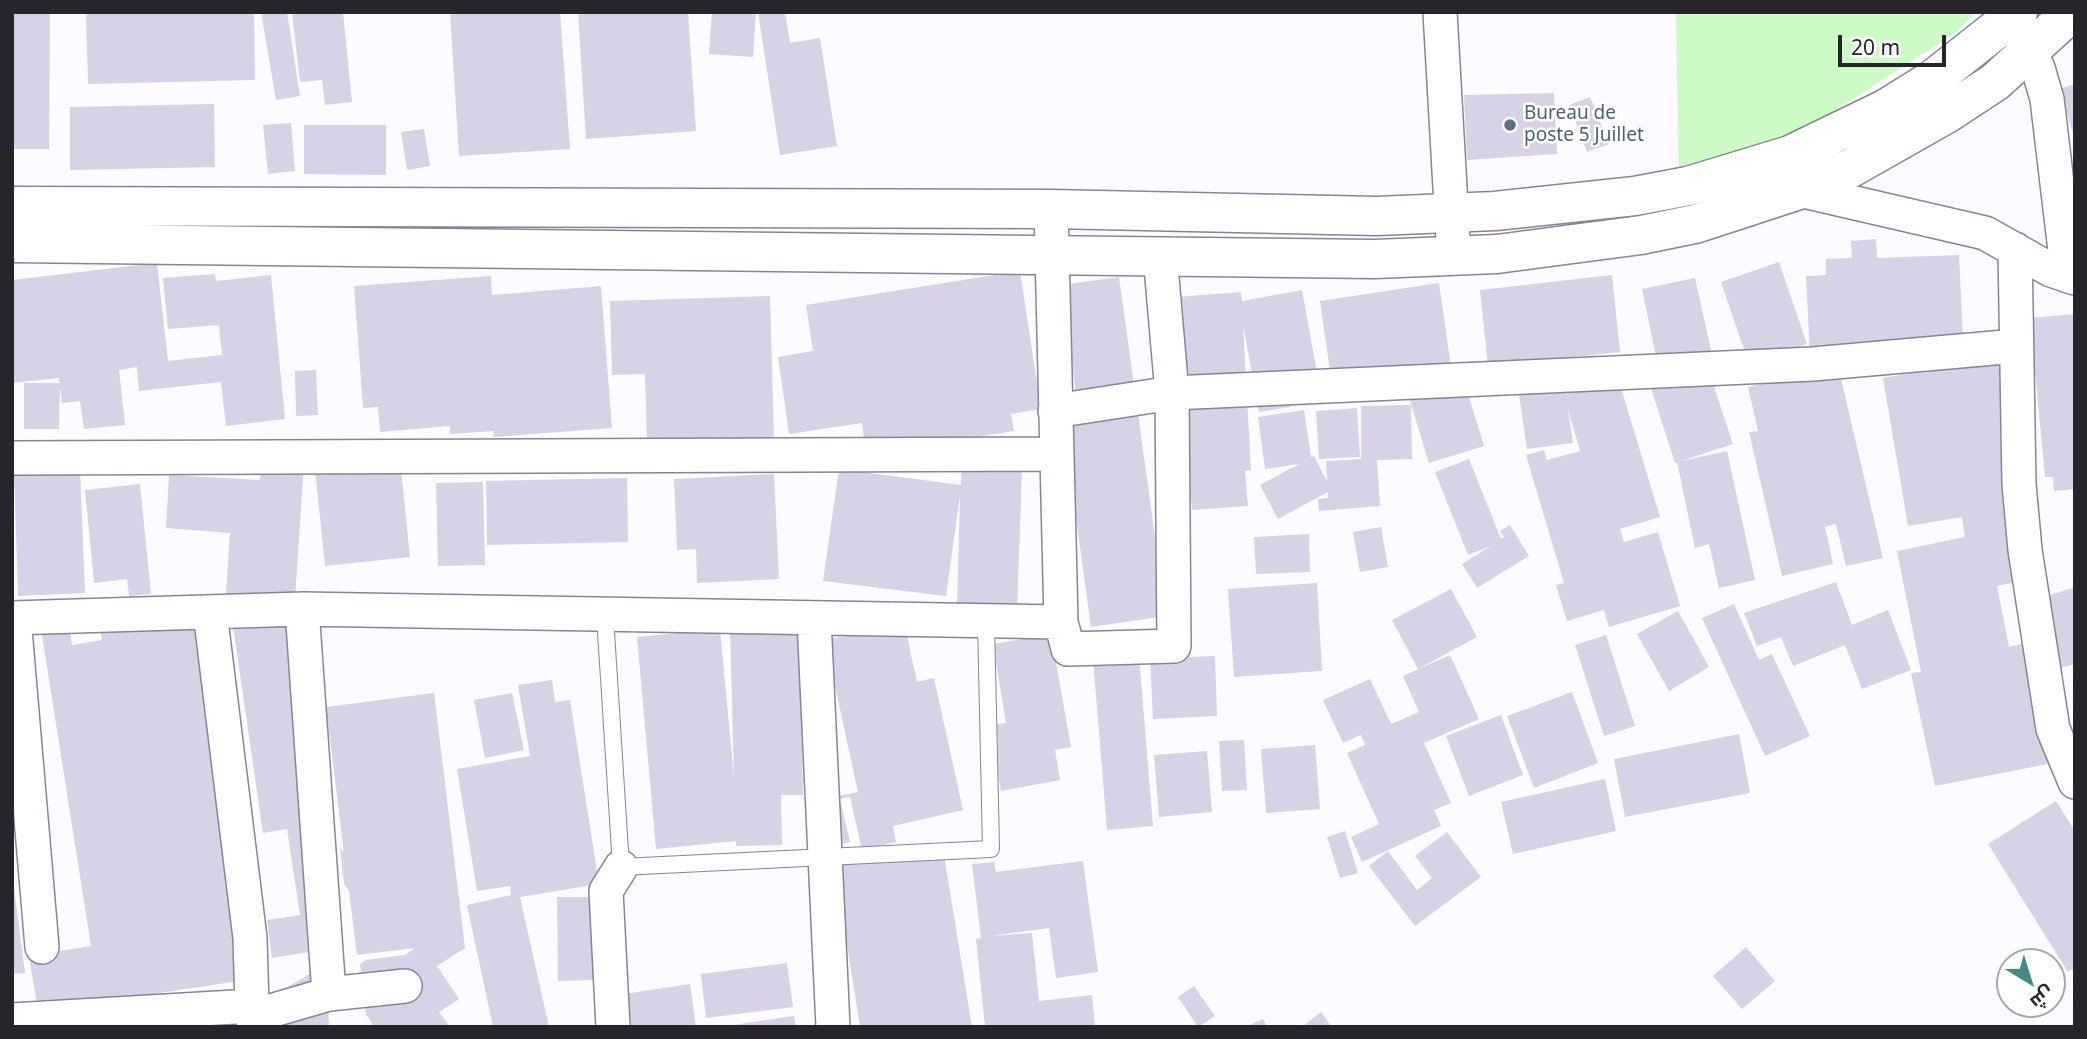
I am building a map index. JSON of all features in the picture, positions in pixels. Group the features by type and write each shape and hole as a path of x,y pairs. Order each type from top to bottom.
{"main road":[{"path":"12,243 1454,258 1641,235 1748,209 1800,190 1901,143 1995,82 2031,53 2073,12"},
{"path":"12,206 1051,209 1377,216 1452,214 1635,196 1688,186 1765,163 1840,133 1887,108 1933,80 2014,16"}],"street":[{"path":"1440,12 1454,258"},
{"path":"1800,190 1974,230 2015,249 2050,270 2072,277 2047,99 2031,53 2014,16"},
{"path":"1051,209 1061,622 1068,649 1174,646 1172,393 1160,255"},
{"path":"2015,249 2019,484 2025,550 2053,729 2075,782"},
{"path":"1055,411 1172,393 1813,364 2016,346"},
{"path":"12,458 1056,454"},
{"path":"42,947 13,618 302,609 814,620 1061,622"},
{"path":"302,609 329,994"},
{"path":"210,612 250,938 253,1016"},
{"path":"814,620 832,1027"},
{"path":"613,1027 606,891 621,867"},
{"path":"12,1020 253,1016 329,994 405,986"}],"lane":[{"path":"605,615 621,867 991,849 986,621"}],"green space":[{"path":"1676,12 1976,12 1957,32 1806,129 1679,176"}],"building":[{"path":"12,12 50,12 49,149 12,149"},
{"path":"86,12 254,12 255,80 88,84"},
{"path":"261,12 287,12 300,96 276,100"},
{"path":"292,12 343,12 352,102 325,105 322,80 300,82"},
{"path":"450,12 560,12 570,149 459,156"},
{"path":"578,12 688,12 696,131 586,139"},
{"path":"712,12 756,12 753,57 709,54"},
{"path":"758,12 785,12 790,43 820,38 837,146 780,155"},
{"path":"2075,84 2075,136 2074,136 2059,89"},
{"name":"Bureau de poste 5 Juillet","path":"1554,93 1557,154 1467,160 1464,95"},
{"path":"1590,97 1609,144 1587,152 1569,105"},
{"path":"214,104 215,167 70,170 70,107"},
{"path":"291,123 295,171 268,174 263,125"},
{"path":"304,125 386,125 386,175 304,174"},
{"path":"424,129 430,166 407,170 401,132"},
{"path":"1876,239 1877,258 1959,255 1963,339 1810,357 1806,276 1826,275 1826,259 1852,258 1851,241"},
{"path":"1779,262 1807,344 1749,364 1721,282"},
{"path":"157,263 168,361 222,355 219,325 168,329 163,278 215,274 216,281 271,275 285,419 226,426 221,382 139,391 137,367 119,370 125,425 84,429 80,401 62,403 59,378 12,383 12,280"},
{"path":"1020,271 1041,409 1011,414 1014,431 866,454 862,423 789,434 778,357 813,351 806,305"},
{"path":"1612,275 1620,352 1488,366 1480,290"},
{"path":"491,276 492,295 601,286 612,428 493,437 494,431 450,434 450,426 380,432 378,407 363,408 354,286"},
{"path":"1119,277 1166,616 1091,627 1060,402 1077,400 1061,285"},
{"path":"1695,278 1714,364 1660,376 1642,289"},
{"path":"1439,283 1451,367 1332,385 1320,301"},
{"path":"1302,290 1319,384 1287,390 1290,407 1259,412 1243,325 1251,470 1245,471 1248,506 1192,510 1176,297 1241,292 1242,301"},
{"path":"770,296 774,441 647,445 645,374 612,375 610,301"},
{"path":"2075,314 2075,489 2054,491 2053,477 2045,477 2030,318"},
{"path":"2002,357 2027,580 1997,586 2009,647 2025,643 2048,764 1935,786 1911,673 1921,672 1897,551 1965,537 1962,517 1908,526 1883,378"},
{"path":"1707,366 1733,444 1675,463 1650,385"},
{"path":"1838,366 1883,558 1846,566 1836,524 1825,527 1833,564 1782,576 1749,432 1758,431 1748,387"},
{"path":"316,370 318,415 296,416 295,371"},
{"path":"1462,374 1484,446 1429,463 1407,391"},
{"path":"1618,378 1660,517 1620,529 1624,542 1658,532 1680,606 1609,627 1604,610 1567,621 1556,585 1564,583 1526,455 1544,450 1547,460 1580,451 1568,409 1573,443 1527,449 1519,394 1565,388 1566,394"},
{"path":"24,383 60,383 59,429 24,429"},
{"path":"1411,405 1412,459 1377,460 1380,506 1319,511 1318,499 1328,498 1328,492 1278,519 1260,485 1299,464 1265,469 1258,417 1304,410 1311,457 1314,456 1327,481 1326,461 1361,459 1361,406"},
{"path":"1357,408 1360,457 1319,459 1316,411"},
{"path":"1727,451 1755,580 1719,588 1709,544 1695,548 1677,462"},
{"path":"1469,459 1501,539 1504,537 1500,531 1510,525 1529,556 1477,588 1462,564 1491,546 1468,555 1435,472"},
{"path":"262,460 304,462 295,599 226,594 230,533 166,528 169,475 260,480"},
{"path":"400,460 410,557 325,566 315,469"},
{"path":"961,467 1022,469 1017,614 957,607 960,495 946,596 823,581 839,469 961,485"},
{"path":"80,468 85,593 18,596 14,471"},
{"path":"774,474 779,579 697,583 696,549 677,550 674,479"},
{"path":"627,478 628,542 487,545 486,481"},
{"path":"483,482 485,565 438,566 436,483"},
{"path":"140,484 151,594 129,596 127,579 94,583 85,490"},
{"path":"1381,527 1388,567 1360,572 1353,532"},
{"path":"1309,534 1310,572 1256,574 1254,537"},
{"path":"1836,582 1852,625 1888,610 1911,670 1862,689 1845,645 1793,666 1781,637 1757,646 1744,613"},
{"path":"1317,583 1322,671 1234,677 1228,589"},
{"path":"2075,587 2075,664 2060,668 2038,599"},
{"path":"1451,589 1477,637 1418,669 1392,620"},
{"path":"1734,604 1759,660 1772,654 1810,736 1765,756 1702,618"},
{"path":"291,610 340,947 272,958 267,920 300,915 287,829 263,833 232,619"},
{"path":"1678,611 1709,667 1669,691 1637,634"},
{"path":"192,616 246,980 38,1011 29,956 91,946 42,635 70,631 72,645 102,640 100,630"},
{"path":"904,623 917,682 934,678 963,810 893,826 896,842 862,850 850,797 840,799 850,842 833,846 823,799 858,792 825,640"},
{"path":"799,626 803,795 781,795 782,845 736,846 736,841 656,849 637,637 720,629 734,778 730,628"},
{"path":"1051,634 1071,747 1055,750 1060,780 1001,791 990,725 1006,723 993,644"},
{"path":"1606,635 1635,726 1604,736 1575,645"},
{"path":"1138,643 1153,826 1107,830 1092,647"},
{"path":"1450,655 1479,719 1424,743 1451,803 1434,810 1441,826 1362,862 1351,837 1379,824 1347,753 1365,745 1361,735 1343,743 1323,700 1370,679 1391,724 1419,712 1403,676"},
{"path":"1215,656 1217,716 1153,719 1150,659"},
{"path":"552,680 555,702 570,700 599,884 520,897 549,1027 493,1027 467,905 511,895 510,886 477,891 457,769 530,756 518,685"},
{"path":"1572,692 1598,763 1534,788 1507,716"},
{"path":"434,693 465,948 437,966 459,999 439,1012 450,1027 374,1027 366,1014 360,964 366,960 405,955 415,948 357,955 349,891 344,883 340,847 344,853 326,707"},
{"path":"512,693 524,750 485,758 474,700"},
{"path":"1501,715 1523,775 1469,796 1446,736"},
{"path":"1739,734 1750,793 1625,817 1614,759"},
{"path":"1244,740 1247,790 1222,791 1219,741"},
{"path":"1315,745 1320,809 1266,813 1261,749"},
{"path":"1207,751 1212,812 1159,817 1154,755"},
{"path":"1605,779 1616,831 1513,854 1501,802"},
{"path":"2056,801 2075,831 2075,968 2068,972 2066,948 2053,948 1988,844"},
{"path":"1345,831 1358,873 1340,878 1327,837"},
{"path":"1447,832 1481,877 1415,926 1369,866 1388,851 1417,890 1432,878 1415,856"},
{"path":"942,843 972,1027 860,1027 834,861"},
{"path":"1083,861 1098,972 1056,978 1049,928 990,936 1032,933 1039,1001 1092,995 1095,1027 985,1027 976,939 981,938 972,864 994,862 996,872"},
{"path":"12,872 25,973 12,974"},
{"path":"557,897 592,897 593,980 558,981"},
{"path":"1746,947 1775,981 1742,1009 1713,976"},
{"path":"787,963 793,1007 706,1018 701,974"},
{"path":"316,970 327,988 329,1027 268,1027 266,1000"},
{"path":"690,984 696,1027 629,1027 624,994"},
{"path":"1194,986 1215,1016 1198,1027 1178,997"},
{"path":"1321,1012 1332,1027 1302,1027"},
{"path":"794,1016 796,1027 733,1027 733,1025"},
{"path":"1263,1019 1267,1027 1245,1027"}],"place":[{"name":"Bureau de poste 5 Juillet","path":"1510,125"}]}
